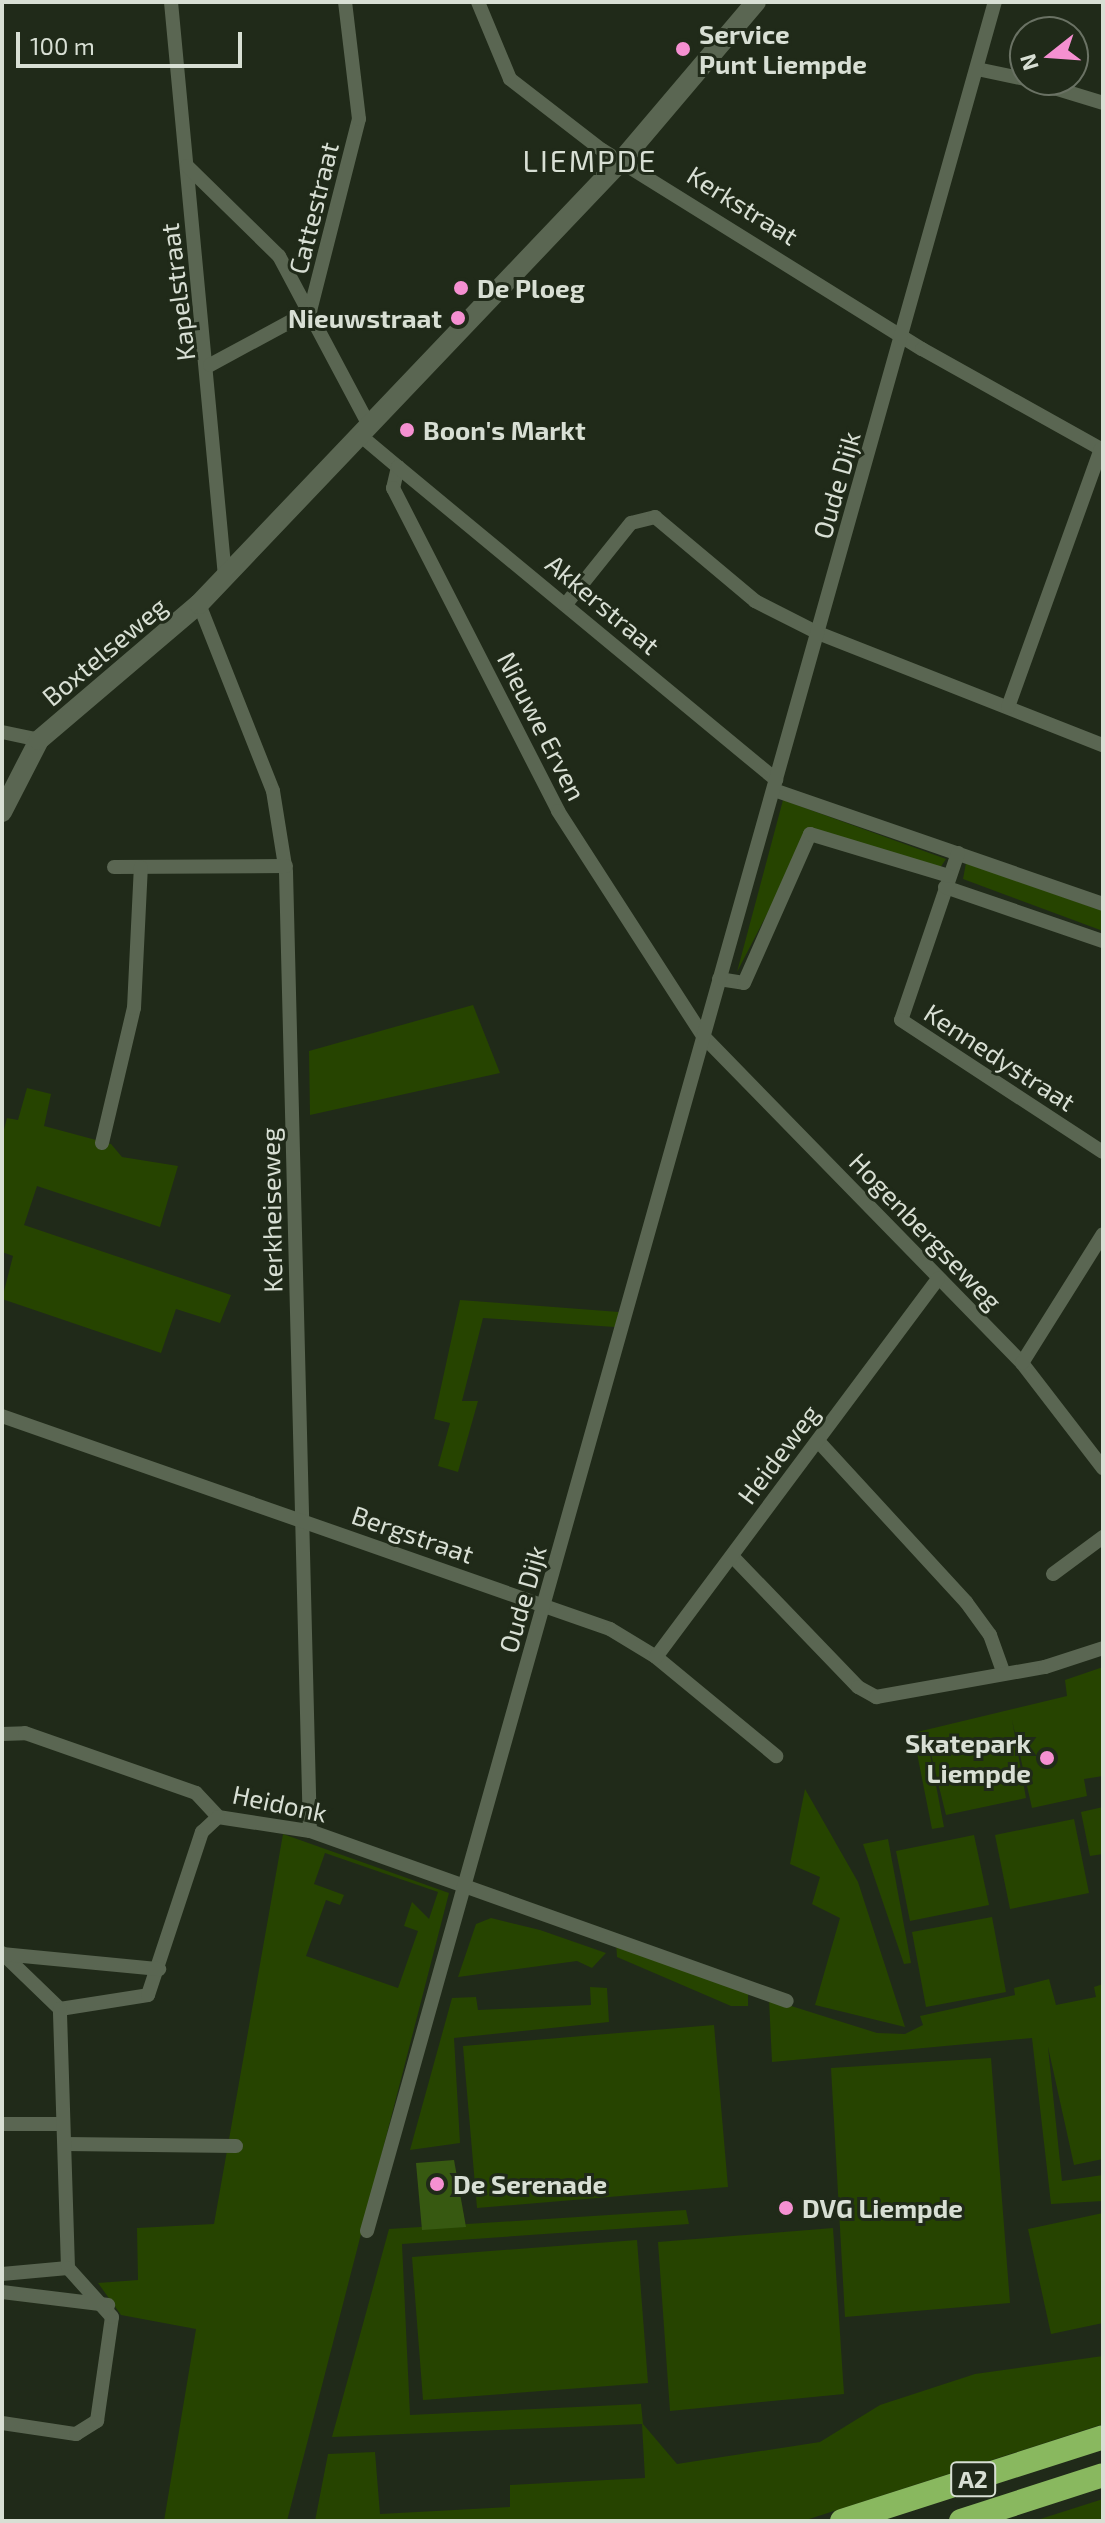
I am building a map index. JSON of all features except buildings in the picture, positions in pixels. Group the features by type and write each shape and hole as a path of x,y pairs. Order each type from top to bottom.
{"highway":[{"name":"A2","path":"842,2521 1103,2437"},
{"name":"A2","path":"961,2521 1103,2475"}],"street":[{"name":"Kapelstraat","path":"171,2 210,365 225,577"},
{"name":"Cattestraat","path":"210,365 310,311 359,119 345,2"},
{"name":"Kerkstraat","path":"478,2 510,79 622,160 904,336 1102,450"},
{"path":"225,577 622,160 756,2"},
{"name":"Oude Dijk","path":"367,2231 719,979 904,336 995,2"},
{"path":"977,69 1009,76"},
{"path":"1080,96 1103,103"},
{"path":"187,166 279,256 310,311 365,432 398,467"},
{"path":"1008,707 1102,450"},
{"name":"Akkerstraat","path":"398,467 566,604 775,785"},
{"name":"Nieuwe Erven","path":"398,467 393,488 558,811 703,1036"},
{"path":"566,604 631,523 655,517 755,601 818,633 1103,745"},
{"name":"Boxtelseweg","path":"2,812 39,740 199,604 225,577"},
{"name":"Kerkheiseweg","path":"199,604 273,791 286,866 310,1831"},
{"path":"2,732 39,740"},
{"path":"775,785 1103,904"},
{"path":"719,979 744,983 810,834 947,881 1103,941"},
{"name":"Kennedystraat","path":"958,853 901,1020 1103,1152"},
{"path":"114,867 286,866"},
{"path":"102,1143 134,1008 141,867"},
{"name":"Hogenbergseweg","path":"703,1036 1022,1363 1103,1468"},
{"path":"1022,1363 1103,1234"},
{"name":"Heideweg","path":"656,1657 938,1278"},
{"name":"Bergstraat","path":"2,1416 610,1629 656,1657 776,1756"},
{"path":"818,1441 966,1602 997,1648 1004,1674"},
{"path":"1053,1574 1103,1537"},
{"path":"732,1556 858,1687 876,1697 1004,1674 1103,1648"},
{"name":"Heidonk","path":"2,1734 25,1733 196,1793 218,1817 310,1831 787,2001"},
{"path":"60,2009 139,1999 153,1989 202,1832 218,1817"},
{"path":"2,1954 62,1957 159,1969"},
{"path":"2,1954 60,2009 68,2268 108,2305 112,2317 92,2429 76,2434 2,2423"},
{"path":"2,2124 63,2124"},
{"path":"65,2144 236,2146"},
{"path":"2,2274 68,2268"},
{"path":"2,2292 108,2305"}],"green space":[{"path":"783,800 946,859 940,868 810,831 737,972"},
{"path":"966,863 1103,911 1103,931 963,879"},
{"path":"473,1005 500,1073 310,1115 309,1051"},
{"path":"27,1088 51,1094 44,1126 111,1144 122,1157 178,1166 160,1227 37,1186 24,1225 231,1295 220,1323 176,1309 161,1353 2,1299 13,1256 2,1252 2,1137 7,1118 18,1120"},
{"path":"460,1300 619,1312 615,1327 483,1318 462,1401 478,1401 458,1472 438,1466 450,1423 434,1419"},
{"path":"1103,1667 1103,1776 1084,1779 1087,1796 1032,1808 1012,1720 1026,1798 946,1815 927,1738 944,1827 932,1829 913,1733 1067,1696 1065,1680"},
{"path":"805,1789 858,1882 905,2027 815,2005 840,1918 812,1904 820,1877 790,1864"},
{"path":"1103,1807 1103,1854 1090,1856 1081,1812"},
{"path":"1074,1819 1089,1893 1010,1909 995,1835"},
{"path":"283,1834 449,1893 287,2521 164,2521 196,2329 121,2315 98,2283 138,2280 137,2228 214,2224","holes":["325,1853 438,1892 429,1919 412,1902 404,1926 418,1931 398,1988 306,1956 326,1900 340,1905 344,1895 314,1884"]},
{"path":"974,1835 989,1905 910,1921 896,1851"},
{"path":"888,1839 911,1963 904,1964 863,1844"},
{"path":"992,1917 1006,1992 926,2007 912,1932"},
{"path":"491,1918 540,1930 606,1953 592,1968 577,1961 458,1977 476,1924"},
{"path":"616,1941 748,1992 748,2006 731,2006 617,1957"},
{"path":"1049,1979 1056,2005 1096,1997 1094,1987 1103,1984 1103,2159 1074,2165 1048,2047 1062,2181 1103,2175 1103,2201 1051,2204 1032,2038 772,2062 769,1999 877,2033 905,2034 923,2025 920,2016 1015,1995 1014,1988"},
{"path":"590,1987 607,1988 609,2022 454,2038 460,2143 410,2150 452,1998 476,1997 478,2010 591,2005"},
{"path":"714,2025 728,2187 477,2208 463,2046"},
{"path":"991,2058 1010,2303 845,2317 831,2068"},
{"path":"686,2210 689,2224 402,2244 410,2415 641,2404 643,2424 677,2464 820,2442 880,2405 975,2374 1103,2356 1103,2424 803,2521 315,2521 328,2454 375,2452 380,2514 510,2507 510,2485 645,2478 642,2424 332,2437 389,2229"},
{"path":"1103,2213 1103,2323 1051,2334 1028,2229"},
{"path":"833,2228 844,2394 670,2411 658,2242"},
{"path":"637,2240 648,2383 423,2400 412,2257"},
{"path":"1103,2499 1103,2521 1034,2521"}],"place":[{"name":"Service Punt Liempde","path":"683,49"},
{"name":"De Ploeg","path":"461,288"},
{"name":"Nieuwstraat","path":"458,318"},
{"name":"Boon's Markt","path":"407,430"},
{"name":"Skatepark Liempde","path":"1047,1758"},
{"name":"De Serenade","path":"437,2184"},
{"name":"DVG Liempde","path":"786,2208"}],"district":[{"name":"LIEMPDE","path":"590,160"}]}
